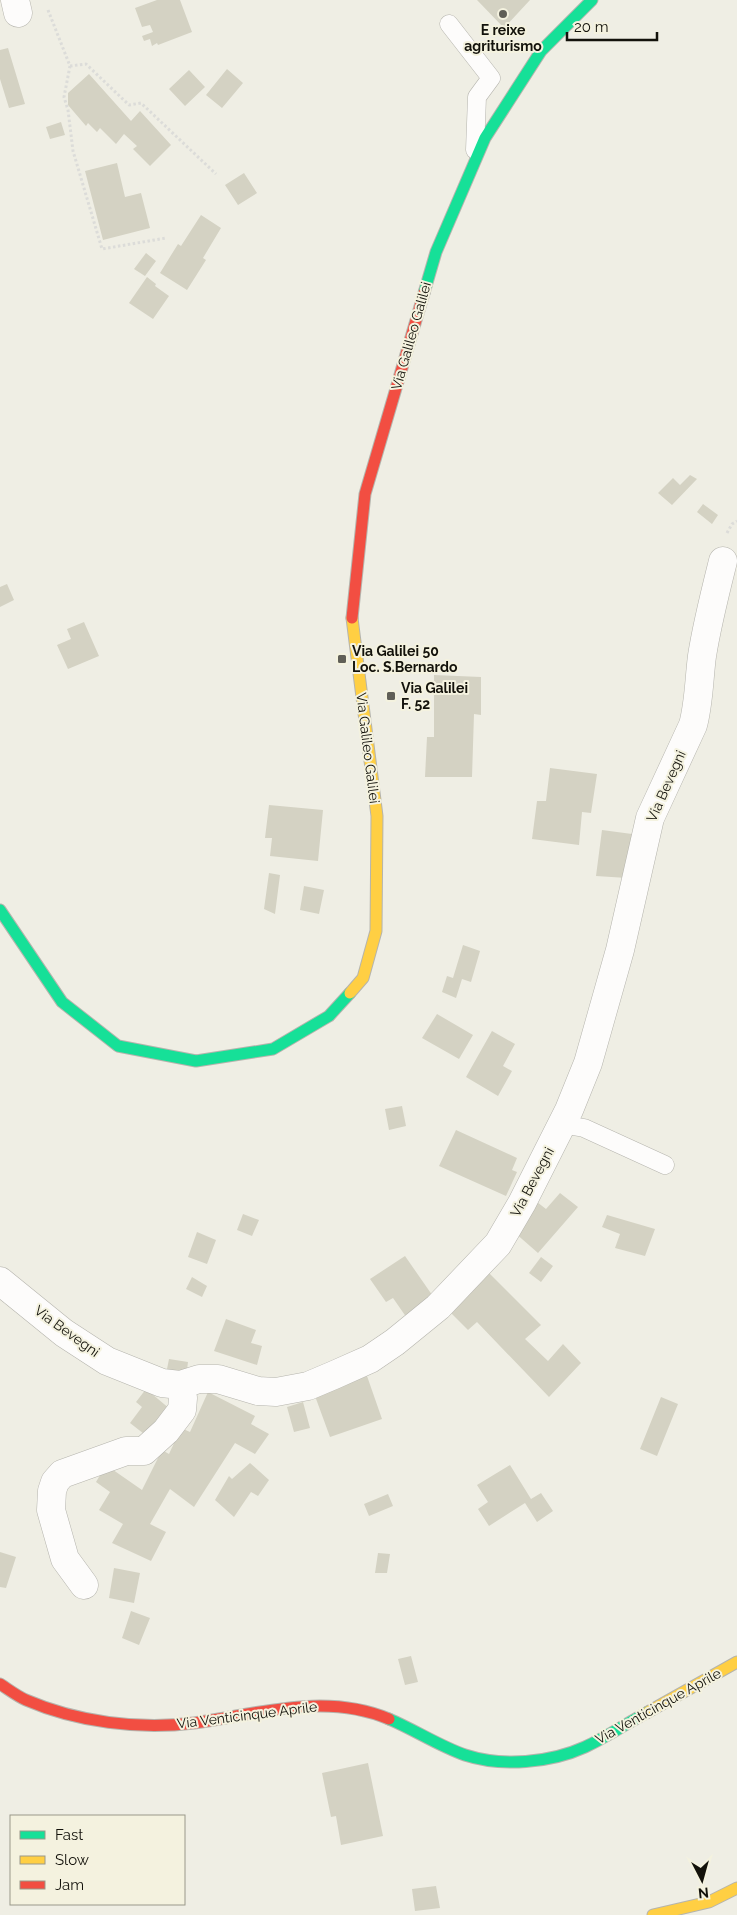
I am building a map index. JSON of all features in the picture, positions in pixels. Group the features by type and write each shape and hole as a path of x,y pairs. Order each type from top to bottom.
{"main road":[{"name":"Via Galileo Galilei","path":"0,910 62,1002 118,1046 196,1061 273,1049 328,1016 363,978 376,931 377,816 352,623 365,494 436,252 485,138 541,51 592,0"},
{"name":"Via Venticinque Aprile","path":"0,1684 25,1699 54,1710 84,1717 133,1724 172,1724 304,1706 334,1706 363,1710 387,1718 447,1747 476,1758 532,1761 558,1757 585,1747 737,1662"},
{"path":"653,1915 709,1902 737,1888"}],"street":[{"name":"Via Bevegni","path":"0,1281 64,1333 107,1361 153,1380 180,1385 199,1379 218,1379 258,1392 276,1392 308,1386 370,1359 395,1342 438,1307 498,1244 522,1203 561,1124 588,1063 620,950 650,818 693,725 697,710 702,656 714,592 723,561"},
{"path":"84,1585 64,1559 51,1510 52,1491 55,1482 62,1474 126,1452 144,1451 166,1431 182,1410 183,1398 180,1385"}],"lane":[{"path":"449,24 490,78 477,97 474,163"},
{"path":"561,1124 584,1128 666,1165"}],"path":[{"path":"16,7 48,9 70,66 64,97 68,110 73,150 102,249 166,238"},
{"path":"70,66 86,64 128,105 141,103 216,174"}],"building":[{"path":"157,0 180,0 192,32 158,45 157,43 152,46 150,39 144,41 142,36 153,32 150,25 142,27 135,8"},
{"name":"E reixe agriturismo","path":"477,0 530,0 504,28"},
{"path":"8,48 25,104 9,108 0,79 0,50"},
{"path":"227,69 243,83 222,108 206,95"},
{"path":"189,70 205,87 185,106 169,89"},
{"path":"89,74 131,121 140,111 171,145 150,166 133,149 137,146 124,134 116,144 100,128 97,132 88,123 86,126 68,105 68,93"},
{"path":"61,122 65,135 50,139 46,127"},
{"path":"117,163 125,197 141,193 150,228 103,240 85,171"},
{"path":"244,173 257,193 238,205 225,185"},
{"path":"201,215 221,228 203,258 206,260 187,290 160,273 178,244 181,246"},
{"path":"146,253 156,261 145,276 134,269"},
{"path":"147,277 156,284 155,286 169,296 153,319 129,303"},
{"path":"690,475 697,479 672,505 658,493 673,478 680,485"},
{"path":"703,504 718,515 712,524 697,512"},
{"path":"7,584 14,600 0,607 0,587"},
{"path":"84,622 99,656 68,669 57,645 71,639 67,629"},
{"path":"434,675 481,677 481,715 474,714 472,777 425,777 427,737 434,737"},
{"path":"550,768 597,774 591,813 582,812 579,845 532,839 537,801 546,801"},
{"path":"269,805 323,810 318,861 270,856 272,838 265,838"},
{"path":"602,830 632,834 627,878 596,876"},
{"path":"269,873 280,875 275,914 264,909"},
{"path":"304,886 324,890 319,914 300,910"},
{"path":"463,945 480,951 471,982 462,979 456,998 442,992 447,976 453,978"},
{"path":"437,1014 473,1035 459,1059 422,1038"},
{"path":"492,1031 515,1044 503,1066 512,1071 498,1096 466,1077"},
{"path":"402,1106 406,1126 389,1130 385,1109"},
{"path":"456,1130 517,1158 512,1170 517,1172 506,1196 439,1166"},
{"path":"560,1193 578,1207 538,1253 514,1232 537,1202 546,1209"},
{"path":"243,1214 259,1220 252,1236 237,1230"},
{"path":"607,1215 655,1229 645,1256 615,1248 620,1234 602,1227"},
{"path":"197,1232 216,1240 207,1264 188,1257"},
{"path":"405,1256 437,1302 409,1321 393,1298 386,1302 370,1279"},
{"path":"541,1257 553,1266 541,1282 529,1273"},
{"path":"488,1272 541,1325 525,1339 548,1361 563,1344 581,1363 549,1397 477,1322 468,1330 446,1308"},
{"path":"192,1277 207,1286 202,1297 186,1289"},
{"path":"226,1319 256,1330 251,1343 262,1346 257,1365 214,1351"},
{"path":"169,1359 188,1362 186,1377 166,1374"},
{"path":"367,1376 382,1419 330,1437 315,1396"},
{"path":"146,1389 170,1409 148,1437 130,1423 142,1407 136,1402"},
{"path":"208,1392 255,1416 251,1424 269,1434 255,1454 235,1443 194,1507 170,1489 150,1524 166,1532 151,1561 112,1543 123,1524 99,1510 110,1492 96,1482 106,1465 142,1490 162,1450 169,1454 181,1428 190,1432"},
{"path":"661,1397 678,1404 657,1456 640,1449"},
{"path":"303,1402 310,1428 294,1432 287,1407"},
{"path":"250,1463 269,1480 258,1496 251,1492 234,1517 215,1500 229,1476 232,1479"},
{"path":"510,1465 531,1499 541,1493 553,1511 537,1522 525,1503 489,1526 478,1509 488,1502 477,1485"},
{"path":"388,1494 393,1506 369,1516 364,1504"},
{"path":"0,1552 16,1557 6,1588 0,1587"},
{"path":"378,1553 390,1554 387,1573 375,1573"},
{"path":"114,1568 140,1573 134,1603 109,1598"},
{"path":"131,1611 150,1618 139,1645 122,1638"},
{"path":"411,1656 418,1682 405,1685 398,1659"},
{"path":"368,1763 383,1836 341,1845 336,1816 331,1817 322,1773"},
{"path":"436,1886 440,1908 415,1911 412,1889"}],"traffic: fast":[{"path":"424,293 436,252 485,138 541,51 592,0"},
{"path":"0,910 62,1002 118,1046 196,1061 273,1049 329,1016 350,993"},
{"path":"389,1719 465,1755 494,1761 526,1762 557,1757 585,1747 648,1712"}],"traffic: slow":[{"path":"350,993 363,978 376,931 377,816 352,618"},
{"path":"648,1712 737,1662"},
{"path":"653,1915 709,1902 737,1888"}],"traffic: jam":[{"path":"352,618 365,494 424,293"},
{"path":"0,1684 23,1698 46,1708 87,1719 130,1725 194,1723 267,1711 316,1706 341,1707 365,1711 389,1719"}],"place":[{"name":"E reixe agriturismo","path":"503,14"},
{"name":"Via Galilei 50 Loc. S.Bernardo","path":"342,659"},
{"name":"Via Galilei F. 52","path":"391,696"}]}
